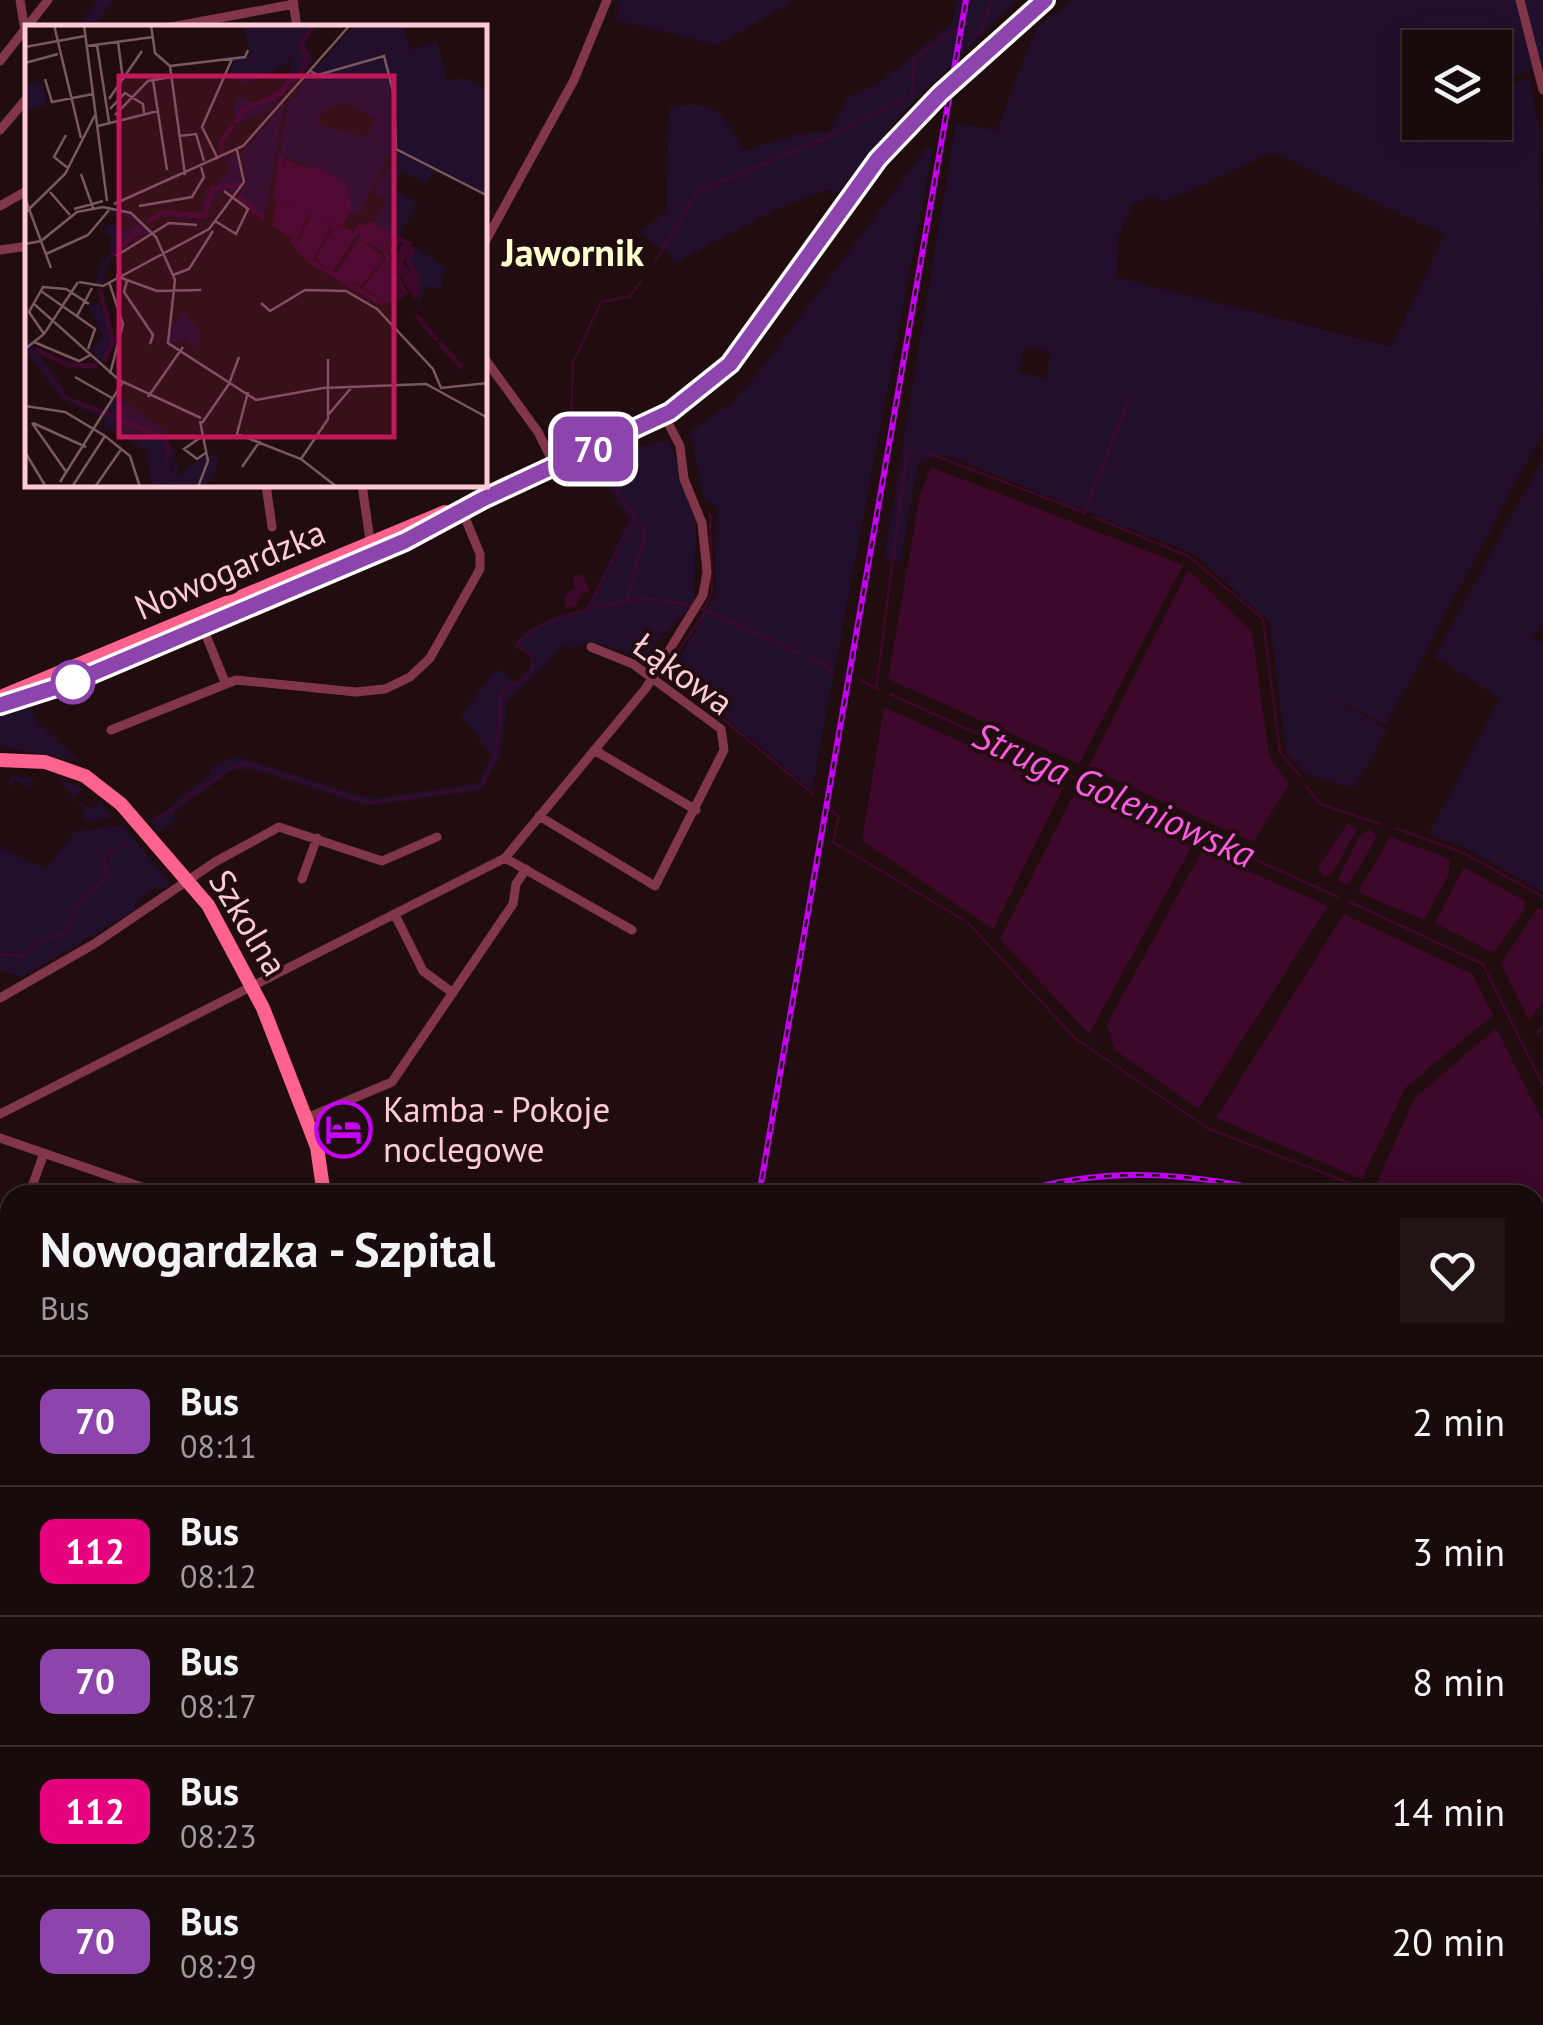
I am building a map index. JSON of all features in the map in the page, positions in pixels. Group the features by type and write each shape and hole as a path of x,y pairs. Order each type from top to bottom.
{"street":[{"path":"0,61 25,31 20,0"},
{"path":"29,25 48,0"},
{"path":"488,237 574,80 607,0"},
{"name":"Nowogardzka","path":"0,705 72,682 203,628 664,415 698,394 730,364 878,159 909,124 1045,0"},
{"path":"1520,0 1543,90"},
{"path":"192,24 293,2"},
{"path":"0,130 25,99"},
{"path":"0,206 25,192"},
{"path":"0,250 25,246"},
{"path":"488,363 529,420 555,466"},
{"path":"0,1114 505,858 651,679 694,613 707,572 702,523 684,479 683,455 664,415"},
{"path":"266,488 272,528"},
{"path":"362,488 372,549"},
{"path":"111,730 225,682 245,680 365,693 410,677 430,658 480,569 480,554 461,508"},
{"name":"Nowogardzka","path":"0,696 372,549"},
{"path":"203,628 225,682"},
{"name":"Łąkowa","path":"591,647 633,664 726,737 696,810"},
{"path":"539,816 655,886 696,810 594,750"},
{"name":"Szkolna","path":"0,757 70,769 102,788 189,879 253,985 306,1118 321,1162 323,1185"},
{"path":"0,998 94,944 189,879 280,827 386,862 437,837"},
{"path":"302,879 317,838"},
{"path":"505,858 632,930"},
{"path":"306,1118 392,1082 513,904 516,884 526,868"},
{"path":"395,915 423,971 453,993"},
{"path":"0,1138 135,1185"},
{"path":"33,1185 44,1153"}],"shaded area":[{"path":"98,0 114,0 94,25 79,25"},
{"path":"620,0 795,0 717,45 615,20"},
{"path":"956,0 1017,0 904,111 838,193 830,189 776,209 677,262 640,232 666,212 669,108 697,105 716,111 744,151 801,133 830,131 848,97 878,84 953,22"},
{"path":"1072,0 1543,0 1543,65 1512,78 1512,30 1402,30 1402,140 1512,140 1512,84 1530,78 1539,131 1543,431 1386,725 1332,698 1387,729 1356,785 1348,788 1304,773 1286,752 1270,622 1196,555 943,454 918,464 900,562 884,559 956,123 997,130 1036,29","holes":["1273,152 1444,235 1391,347 1117,277 1119,235 1133,204 1151,196 1167,201","1025,347 1050,352 1046,379 1019,372"]},
{"path":"927,147 933,148 812,790 672,672 715,596 717,506 704,500 690,432 732,402 753,379"},
{"path":"669,439 696,520 694,603 643,658 591,641 572,648 565,645 507,702 500,756 482,790 367,806 252,769 233,770 173,813 177,820 160,832 149,820 175,805 174,801 209,776 209,769 235,756 371,799 479,783 491,756 461,714 497,669 516,682 529,669 532,659 514,644 522,636 546,621 585,610 629,519 589,461"},
{"path":"1543,459 1543,621 1533,639 1543,644 1543,892 1466,848 1429,834 1500,698 1434,657"},
{"path":"931,467 1183,565 1079,764 888,679 920,495"},
{"path":"1188,570 1252,632 1269,756 1289,785 1253,842 1088,768"},
{"path":"582,574 590,591 581,594 576,607 566,608 564,596 575,588 573,577"},
{"path":"27,703 38,723 81,762 0,746 0,709"},
{"path":"884,707 1063,788 993,929 862,841"},
{"path":"11,776 61,779 83,789 75,798 91,810 100,800 113,817 88,822 82,816 85,811 58,779 34,778 29,788 15,780 7,789"},
{"path":"1074,794 1192,846 1089,1034 1000,939"},
{"path":"1348,823 1357,830 1331,875 1323,876 1318,867"},
{"path":"122,825 171,884 163,889 158,886 134,904 137,909 23,977 0,971 0,847 46,869 75,832"},
{"path":"1370,828 1377,837 1346,885 1337,880 1360,836"},
{"path":"1390,837 1450,859 1449,874 1424,920 1358,892"},
{"path":"1202,851 1328,906 1198,1109 1115,1050 1107,1024"},
{"path":"1464,867 1525,901 1523,912 1494,953 1435,923"},
{"path":"1538,908 1543,909 1543,1002 1529,1020 1501,964"},
{"path":"1344,914 1472,974 1493,1015 1405,1088 1362,1179 1216,1118"},
{"path":"1496,1028 1543,1122 1543,1185 1377,1183 1414,1099"}],"waterway":[{"path":"974,33 979,34 993,0"},
{"path":"655,262 698,191 828,137 912,95 914,58 956,30"},
{"path":"589,441 571,421 573,363 601,302 630,296 641,281"},
{"path":"1084,513 1129,399"},
{"path":"876,689 907,452 917,450"},
{"path":"926,452 1085,513"},
{"path":"597,461 645,533 627,601"},
{"path":"704,609 712,593 710,513"},
{"path":"1094,517 1188,556 1263,619 1280,752 1300,776"},
{"path":"588,610 632,522"},
{"name":"Struga Goleniowska","path":"155,820 230,769 247,763 370,803 481,787 496,753 502,692 531,671 532,656 516,646 525,637 555,620 613,603 650,599 691,606"},
{"name":"Struga Goleniowska","path":"702,609 799,653"},
{"path":"706,611 665,670 814,795"},
{"name":"Struga Goleniowska","path":"809,657 825,664 833,675"},
{"name":"Struga Goleniowska","path":"861,680 879,690"},
{"name":"Struga Goleniowska","path":"890,694 1338,897"},
{"path":"1306,786 1320,804 1381,824"},
{"path":"832,811 839,817 833,842 962,919"},
{"path":"1395,828 1464,853 1543,897"},
{"name":"Struga Goleniowska","path":"0,954 22,956 40,940 66,933 76,905 108,876 103,857 126,843"},
{"name":"Struga Goleniowska","path":"1350,902 1483,964 1543,1085"},
{"path":"968,923 1076,1039 1209,1129 1355,1185"},
{"path":"1538,1033 1543,1026"}],"railway":[{"path":"761,1185 966,0"},
{"path":"1044,1185 1147,1175 1239,1185"}],"bus line":[{"name":"70","path":"0,705 72,682 409,540 483,499 670,412 698,394 730,364 878,159 940,94 1045,0"}],"place":[{"name":"Kamba - Pokoje noclegowe","path":"344,1130"}],"district":[{"name":"Jawornik","path":"573,253"}]}
